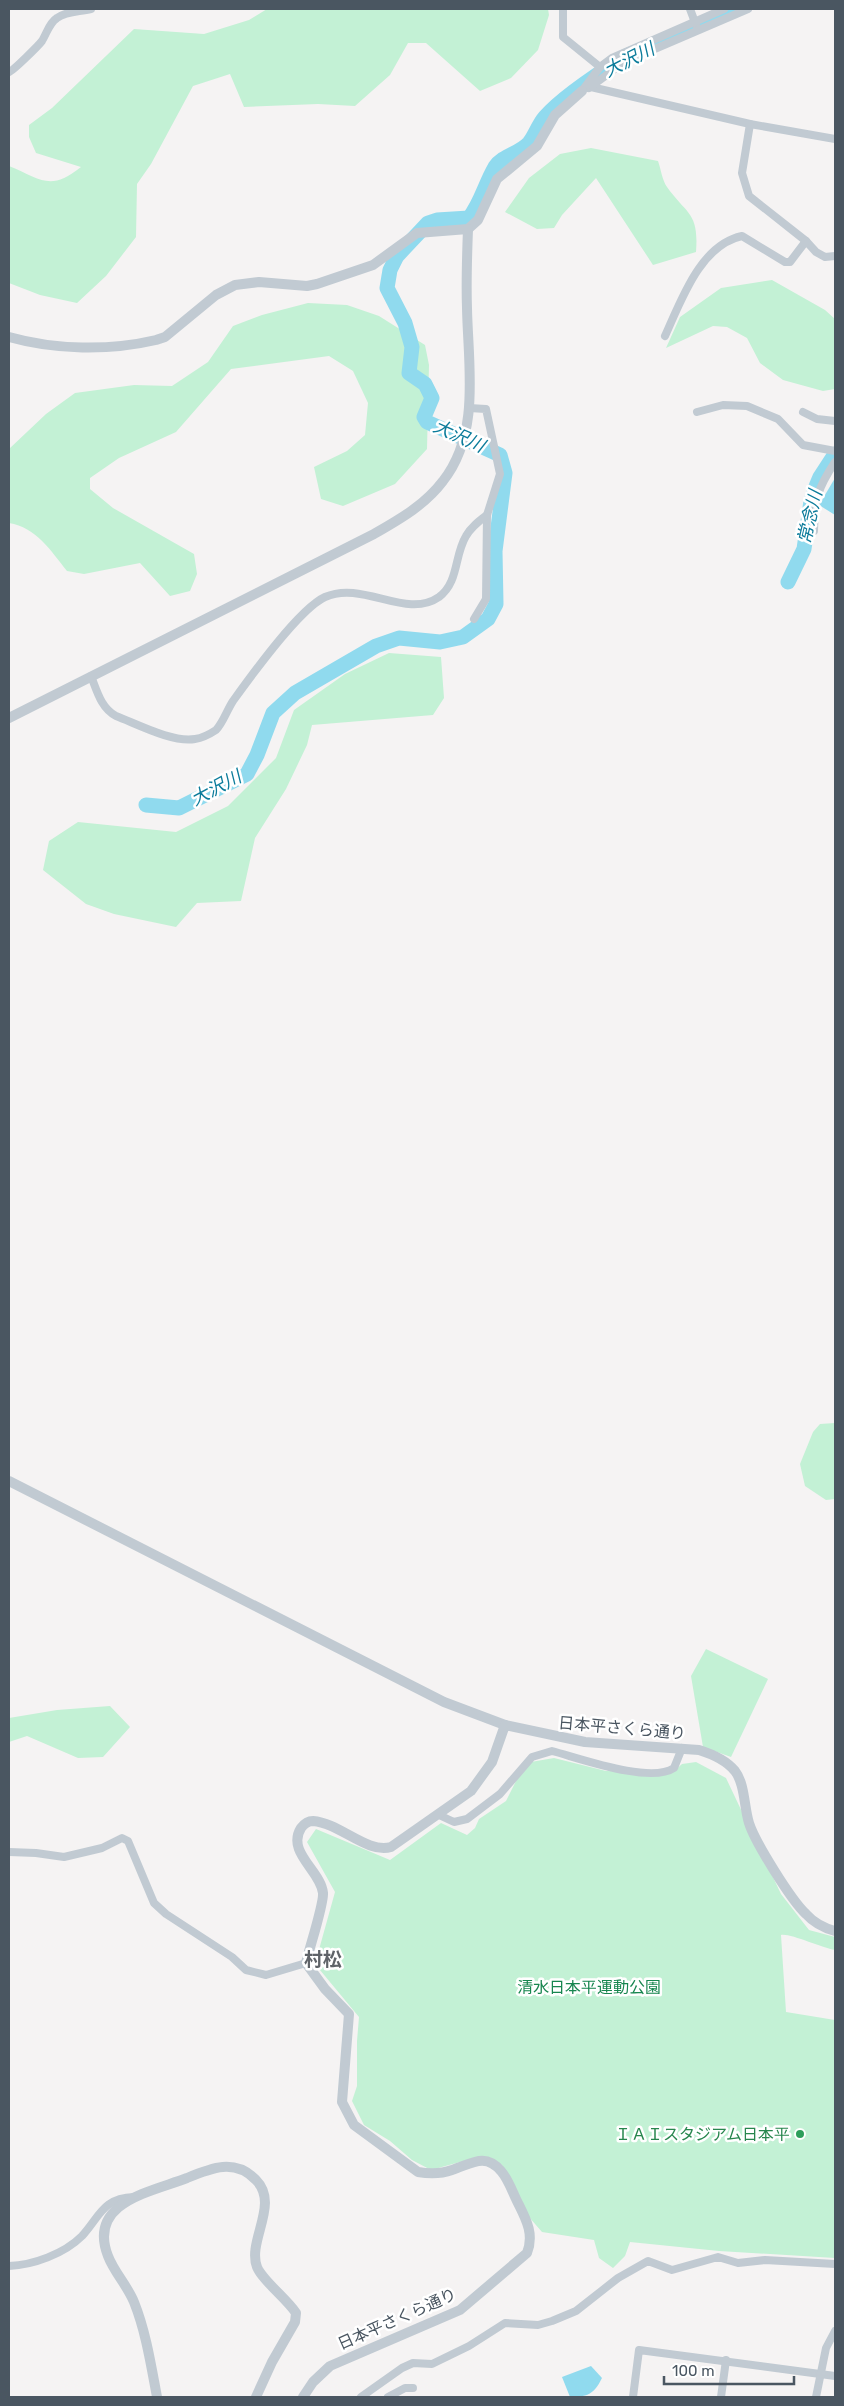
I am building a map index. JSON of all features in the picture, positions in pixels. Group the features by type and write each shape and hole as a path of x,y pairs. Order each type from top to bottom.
{"street":[{"path":"9,72 15,70 25,57 42,42 52,22 69,12 91,9"},
{"path":"563,9 563,36 600,67"},
{"path":"690,9 698,29"},
{"path":"587,89 600,67 612,58 724,9"},
{"path":"9,337 56,346 93,347 156,340 165,337 216,295 235,285 259,282 307,286 317,284 373,265 417,233 468,229 478,220 497,179 537,146 555,115 587,89 620,65 698,29 748,9"},
{"path":"587,89 835,140"},
{"path":"750,124 742,173 745,189 749,196 806,241 816,252 825,257 835,256"},
{"path":"9,718 374,534 418,507 445,480 467,427 469,408 468,229"},
{"path":"665,336 684,295 706,258 733,238 742,236 785,262 790,262 806,241"},
{"path":"697,412 723,405 747,406 763,411 778,419 803,445 835,451"},
{"path":"469,408 486,409 492,444 500,474 487,515 486,599 474,619"},
{"path":"803,412 818,419 835,421"},
{"path":"814,531 815,501 823,481 835,462"},
{"path":"91,676 103,705 108,712 182,740 207,735 217,729 246,682 305,612 326,597 358,593 404,604 417,605 429,603 441,596 450,585 456,572 465,536 472,527 487,515"},
{"name":"日本平さくら通り","path":"9,1481 444,1702 505,1725 585,1742 682,1748 712,1754 735,1771 740,1780 750,1825 757,1842 805,1914 824,1928 835,1931"},
{"path":"9,1852 36,1852 64,1858 102,1848 122,1838 128,1841 154,1903 166,1914 232,1957 246,1970 266,1975 306,1963 323,1896 322,1883 307,1865 297,1844 302,1826 310,1821 320,1822 346,1832 365,1844 384,1849 391,1847 471,1791 485,1775 492,1762 505,1725"},
{"path":"439,1815 454,1822 467,1819 500,1794 525,1763 542,1752 552,1751 643,1774 659,1773 674,1768 682,1748"},
{"name":"日本平さくら通り","path":"303,2397 313,2382 330,2366 460,2310 526,2253 531,2235 507,2179 493,2163 481,2159 442,2173 418,2172 354,2125 342,2102 349,2014 320,1982 306,1963"},
{"path":"157,2397 148,2348 136,2307 108,2256 104,2241 104,2230 107,2220 121,2204 210,2169 225,2165 246,2170 258,2181 264,2195 264,2210 255,2258 257,2268 296,2313 295,2322 272,2362 256,2397"},
{"path":"9,2266 30,2264 43,2260 80,2238 97,2214 106,2206 121,2197 136,2197"},
{"path":"361,2397 402,2368 413,2364 432,2364 469,2346 506,2323 538,2324 552,2321 576,2310 618,2278 648,2261 672,2270 718,2257 738,2263 765,2260 835,2264"},
{"path":"816,2397 826,2348 835,2331"},
{"path":"634,2397 640,2350 835,2376"},
{"path":"721,2397 726,2360"},
{"path":"388,2397 405,2388 412,2388"}],"green space":[{"path":"267,9 548,9 549,15 538,50 511,78 480,91 426,43 408,43 390,75 355,106 318,104 244,107 230,74 193,86 151,164 137,184 136,237 106,276 77,303 40,295 9,283 9,166 45,181 61,179 81,167 36,153 29,137 29,125 52,108 134,29 204,34 249,20"},
{"path":"591,148 658,161 665,184 693,221 696,229 696,252 653,265 596,178 562,215 554,228 537,229 505,212 529,178 560,154"},
{"path":"772,280 825,310 835,319 835,389 823,391 783,380 760,363 747,338 727,327 713,326 666,348 680,317 721,288"},
{"path":"308,303 347,305 379,316 425,345 429,365 427,449 395,484 343,506 321,499 314,467 347,451 365,435 368,403 353,371 329,356 231,369 176,432 119,458 90,478 90,489 113,508 194,554 197,574 190,591 170,596 140,563 84,574 67,571 49,548 35,535 19,525 9,523 9,449 46,414 75,393 134,385 172,386 208,362 233,326 262,315"},
{"path":"389,653 441,657 444,698 433,715 312,725 307,745 286,789 255,838 241,901 197,903 176,927 114,914 86,904 43,870 49,841 78,822 176,832 228,806 276,758 294,710 345,674"},
{"path":"835,1423 835,1499 826,1500 805,1486 800,1464 813,1432 820,1424"},
{"path":"706,1649 768,1679 731,1757 703,1747 691,1676"},
{"path":"110,1706 130,1727 103,1757 78,1758 27,1736 9,1742 9,1718 57,1710"},
{"name":"清水日本平運動公園","path":"554,1758 606,1771 673,1772 682,1764 696,1762 726,1778 781,1894 809,1930 835,1937 835,1950 791,1936 781,1935 786,2012 835,2020 835,2258 719,2251 630,2242 625,2256 613,2268 599,2258 594,2240 542,2232 529,2217 502,2165 478,2157 431,2170 412,2160 390,2141 364,2125 352,2101 357,2086 359,2017 315,1964 335,1892 307,1842 316,1829 390,1860 441,1823 467,1835 475,1828 479,1819 506,1801 525,1763"}],"water":[{"path":"835,478 835,515 819,505"},
{"path":"591,2366 602,2378 596,2388 590,2394 570,2397 562,2377"}],"waterway":[{"name":"大沢川","path":"146,805 179,808 247,774 257,755 273,713 295,693 376,646 399,638 440,642 463,637 488,619 496,604 495,551 505,473 500,455 427,422 424,417 432,398 425,384 409,373 412,347 405,323 387,288 390,270 397,256 428,223 437,220 469,218 498,163 525,147 545,117 571,93 624,57 737,9"},
{"name":"常念川","path":"788,582 804,549 811,501 815,489 820,477 835,454"}],"place":[{"name":"ＩＡＩスタジアム日本平","path":"800,2134"}],"district":[{"name":"村松","path":"323,1959"}]}
